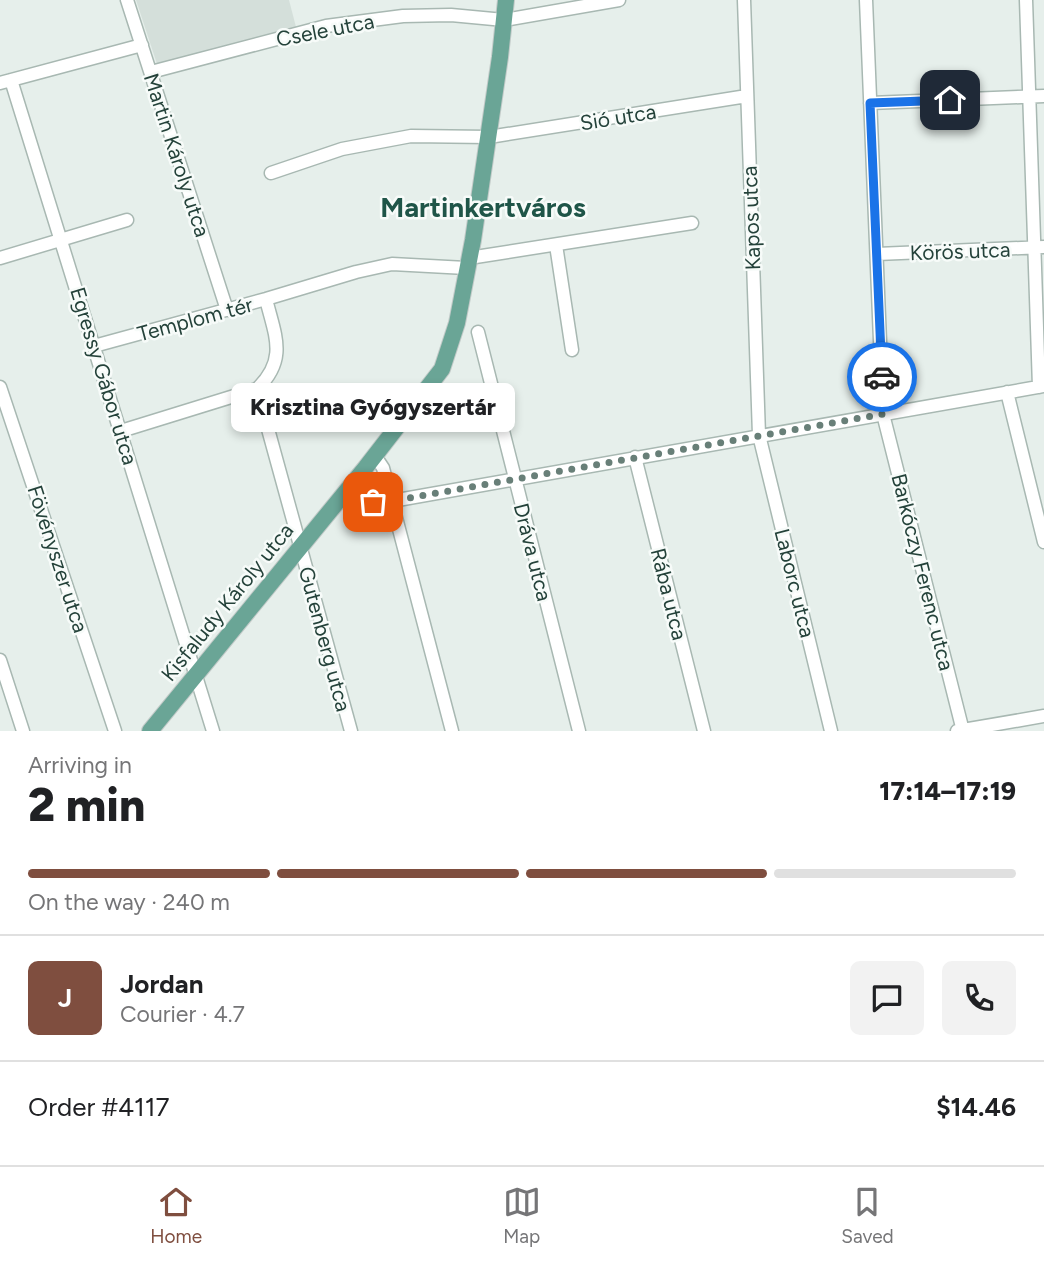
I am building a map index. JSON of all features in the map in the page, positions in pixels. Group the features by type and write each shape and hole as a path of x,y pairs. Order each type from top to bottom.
{"main road":[{"name":"Kisfaludy Károly utca","path":"150,731 375,456 442,369 457,323 489,137 506,0"}],"street":[{"name":"Martin Károly utca","path":"127,0 227,310"},
{"name":"Csele utca","path":"150,72 326,26 403,16 451,15 504,20 619,0"},
{"name":"Kapos utca","path":"744,0 759,435"},
{"name":"Barkóczy Ferenc utca","path":"866,0 883,414 961,731"},
{"path":"338,501 392,501 1041,386 1039,248 1026,0"},
{"path":"6,82 142,45"},
{"name":"Egressy Gábor utca","path":"6,82 61,240 213,731"},
{"name":"Sió utca","path":"271,173 342,149 411,136 489,137 747,96"},
{"path":"870,103 1044,96"},
{"path":"0,258 127,220"},
{"path":"266,299 392,264 467,263 556,245 692,223"},
{"path":"556,245 572,350"},
{"name":"Körös utca","path":"877,254 1039,248"},
{"name":"Templom tér","path":"94,346 266,299 278,359 269,377 257,389"},
{"name":"Dráva utca","path":"478,332 579,731"},
{"name":"Fövényszer utca","path":"0,387 115,731"},
{"path":"121,431 257,389 300,547"},
{"path":"1007,392 1044,542"},
{"name":"Laborc utca","path":"759,435 831,731"},
{"path":"375,456 383,468 452,731"},
{"name":"Rába utca","path":"635,457 704,731"},
{"name":"Gutenberg utca","path":"300,547 351,731"},
{"path":"0,660 23,731"},
{"path":"961,731 1044,716"}],"shaded area":[{"path":"136,0 289,0 296,27 157,64"}],"way so far":[{"path":"373,502 392,501 883,414 882,377"}],"place":[{"name":"Krisztina Gyógyszertár","path":"373,502"}],"district":[{"name":"Martinkertváros","path":"483,207"}],"route":[{"path":"882,377 870,103 950,100"}]}
